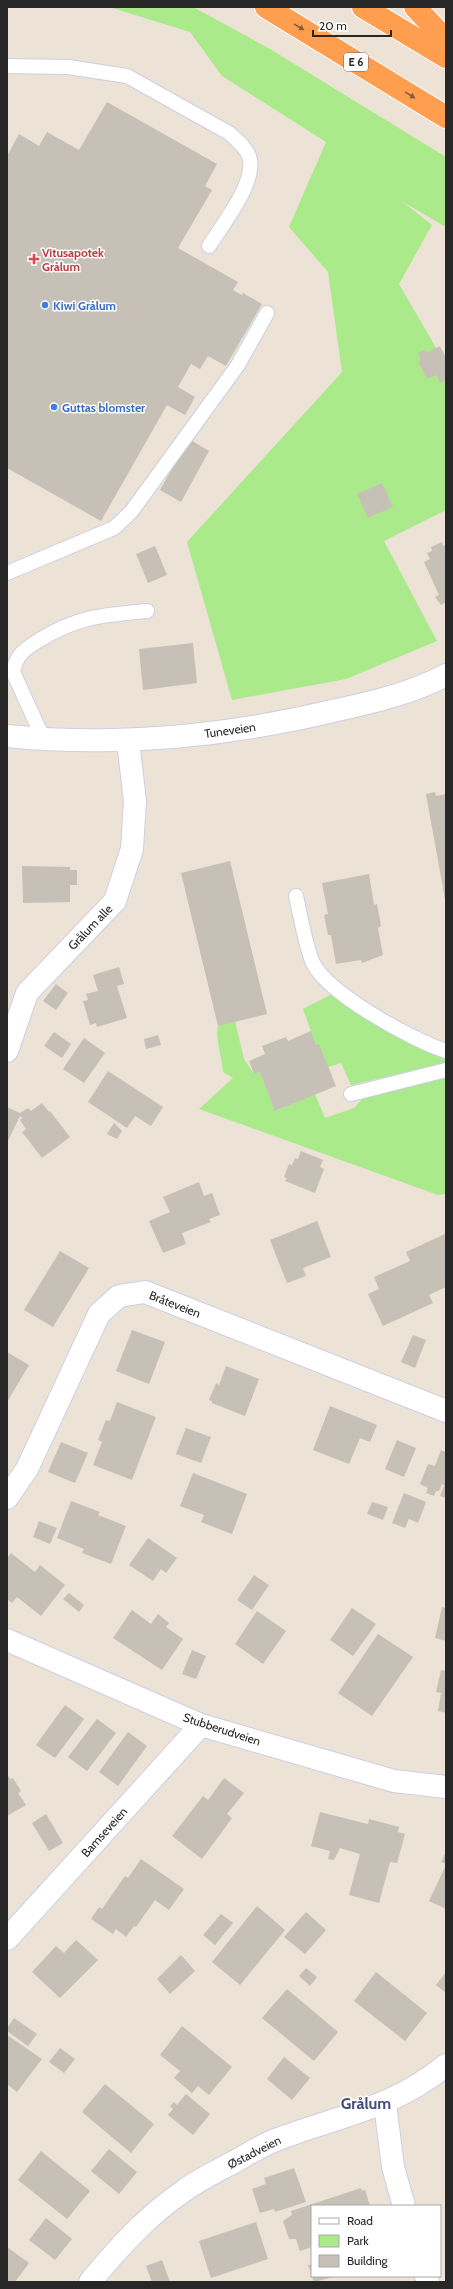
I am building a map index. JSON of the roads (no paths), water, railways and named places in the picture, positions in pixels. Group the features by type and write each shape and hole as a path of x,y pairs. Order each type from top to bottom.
{"highway":[{"name":"E 6","path":"266,7 446,117"},
{"path":"363,7 446,57"},
{"path":"415,7 446,40"}],"street":[{"name":"Tuneveien","path":"7,736 44,740 128,741 200,734 293,721 372,702 428,685 446,675"},
{"name":"Grålum alle","path":"7,1051 27,993 115,901 132,850 134,801 128,741"},
{"path":"7,1006 27,993"},
{"name":"Bråteveien","path":"7,1498 27,1469 99,1314 119,1296 145,1292 446,1411"},
{"name":"Stubberudveien","path":"7,1640 201,1725 394,1781 446,1787"},
{"name":"Bamseveien","path":"7,1939 201,1725"},
{"name":"Østadveien","path":"90,2282 117,2249 153,2215 185,2190 274,2141 385,2104 430,2078 446,2065"},
{"path":"385,2104 393,2168 404,2205"}],"lane":[{"path":"7,66 68,67 127,76 229,133 242,144 249,157 251,170 246,185 209,246"},
{"path":"7,572 114,528 132,512 238,365 267,313"},
{"path":"44,740 13,672 16,660 24,650 64,625 91,616 147,611"},
{"path":"296,896 313,964 331,986 372,1014 430,1046 446,1051"},
{"path":"351,1094 446,1070"}],"place":[{"name":"Vitusapotek Grålum","path":"34,259"},
{"name":"Kiwi Grålum","path":"45,305"},
{"name":"Guttas blomster","path":"54,407"}],"district":[{"name":"Grålum","path":"366,2103"}]}
